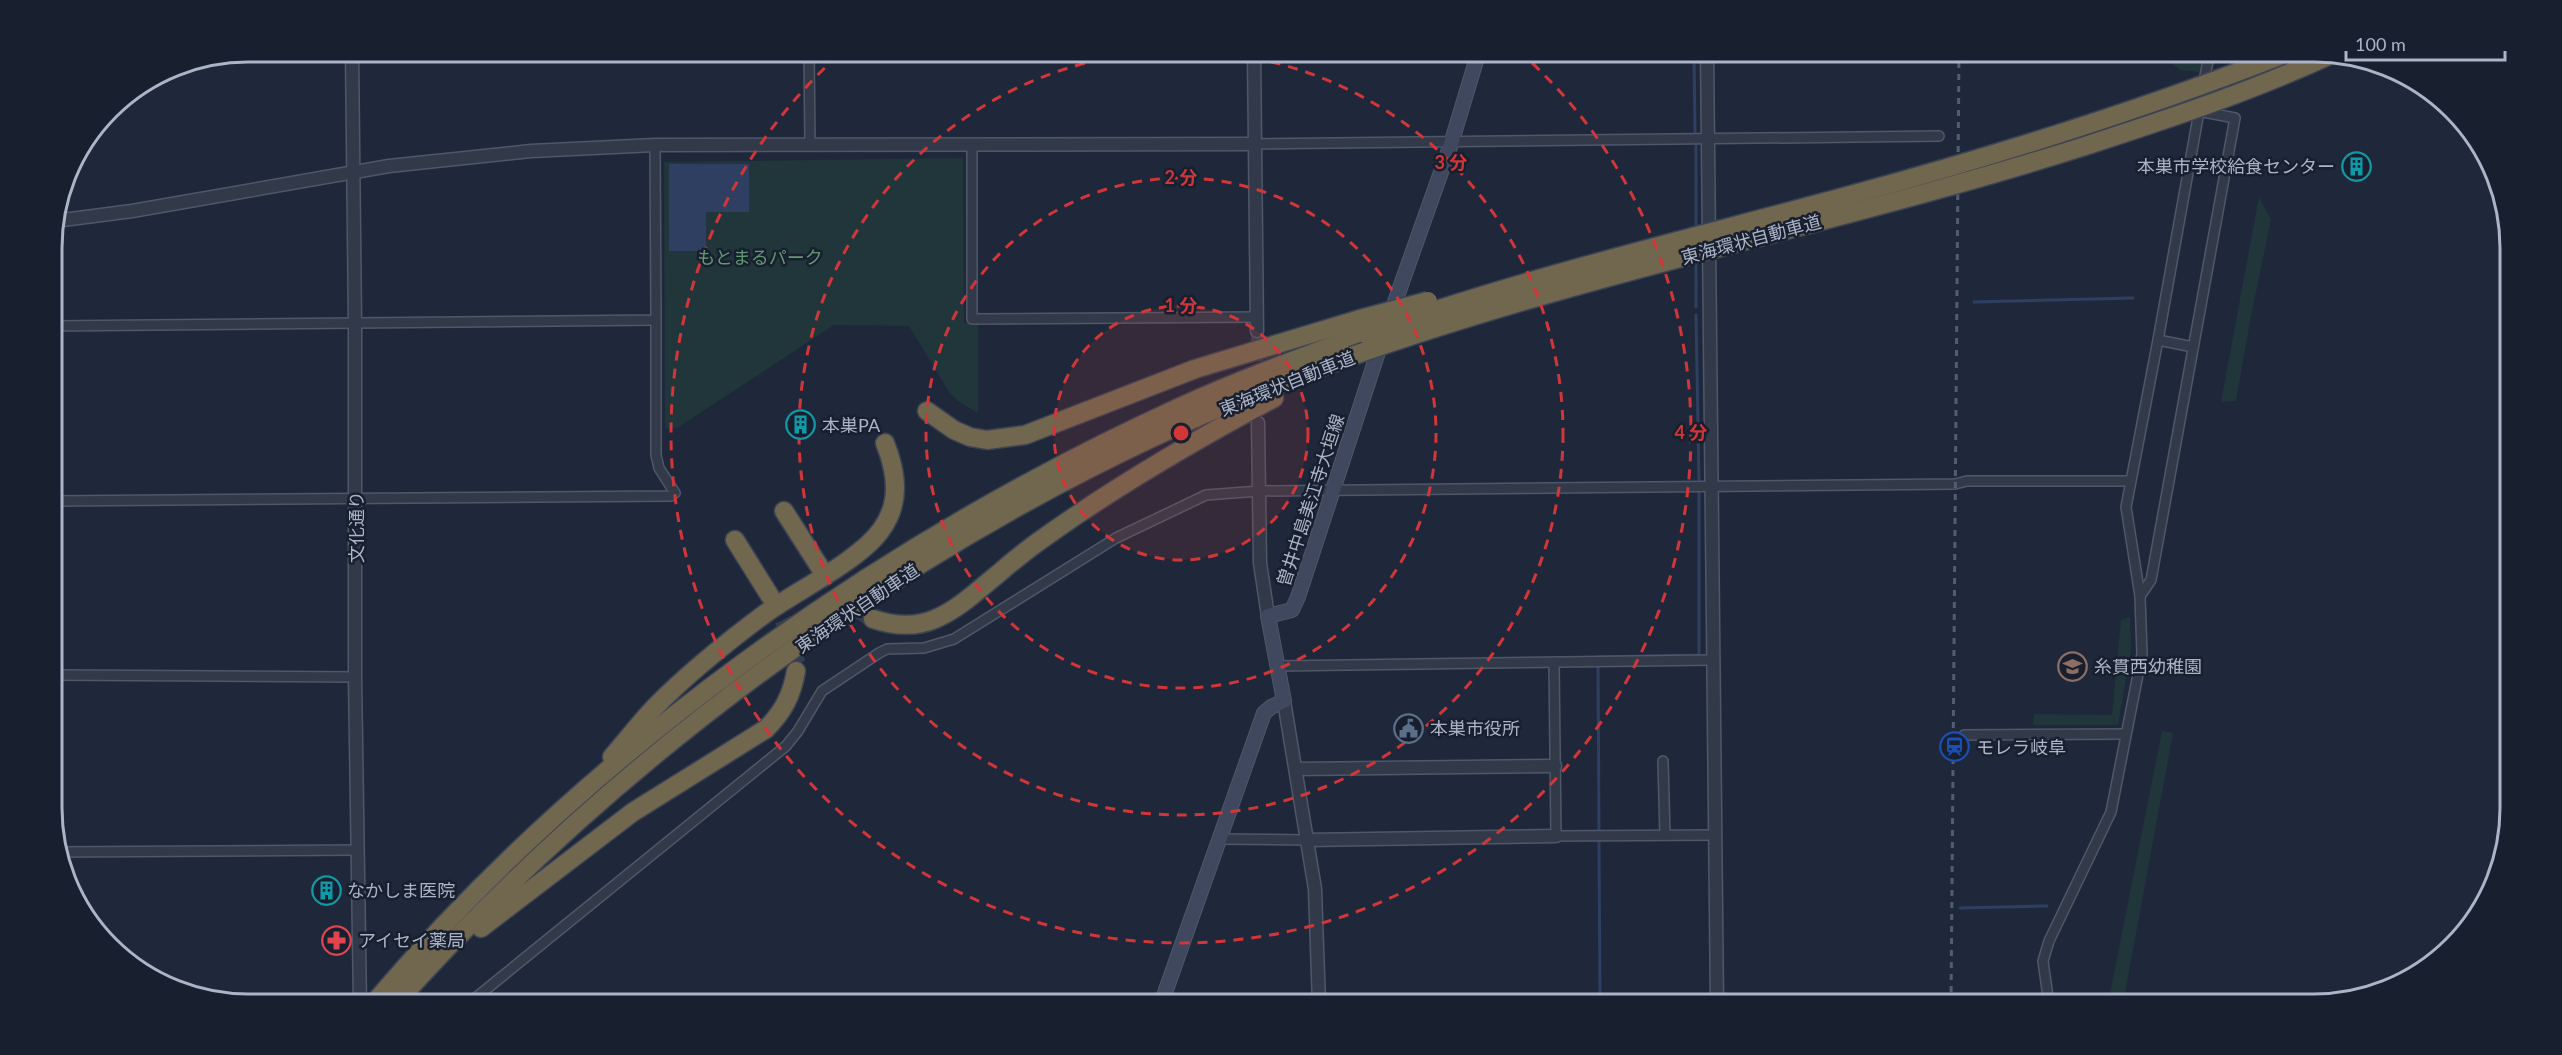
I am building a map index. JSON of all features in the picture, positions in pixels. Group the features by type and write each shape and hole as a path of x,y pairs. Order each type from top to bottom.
{"highway":[{"name":"東海環状自動車道","path":"392,994 454,915 582,792 733,671 900,558 992,503 1082,454 1362,326 1444,306 1532,279 1846,196 2033,143 2138,110 2263,62"},
{"name":"東海環状自動車道","path":"395,994 422,975 464,929 526,870 655,755 739,689 900,577 978,531 1136,447 1225,407 1352,356 1498,307 2031,163 2185,113 2312,62"},
{"path":"927,411 954,430 970,437 1005,439 1025,435 1195,369 1362,326"},
{"path":"873,619 899,625 913,625 943,615 963,603 1049,534 1145,469 1352,356"},
{"path":"582,792 655,708 700,667 766,614 852,557 881,531 894,501 896,486 895,471 885,443"},
{"path":"784,511 821,569"},
{"path":"735,540 770,596"},
{"path":"422,975 601,834 676,784 766,729 779,716 788,701 796,671"}],"main road":[{"name":"曽井中島美江寺大垣線","path":"1268,616 1292,610 1298,597 1476,62"},
{"path":"1165,994 1264,713 1284,701 1268,616"}],"street":[{"name":"文化通り","path":"352,62 356,498 355,677 360,994"},
{"path":"809,62 810,144"},
{"path":"1254,62 1253,144 1257,331"},
{"path":"1707,62 1717,993"},
{"path":"2047,993 2043,961 2046,949 2111,812 2142,654 2140,596 2126,507 2208,62"},
{"path":"2140,596 2151,580 2235,118 2199,111"},
{"path":"64,220 132,211 352,171 531,151 655,146 810,144 1450,144 1708,137 1939,136"},
{"path":"972,145 972,319 1257,317"},
{"path":"62,501 671,496 675,493 659,468 656,455 655,146"},
{"path":"62,326 656,320"},
{"path":"2158,340 2193,347"},
{"path":"1258,423 1260,562 1268,616"},
{"path":"480,994 786,746 808,716 816,699 831,684 887,649 924,648 954,639 1116,538 1206,495 1258,491 1955,484 1967,481 2130,481"},
{"path":"1277,666 1712,660"},
{"path":"1554,662 1556,836"},
{"path":"62,675 355,677"},
{"path":"1284,701 1297,769 1316,899 1319,993"},
{"path":"1964,735 2126,734"},
{"path":"1664,761 1665,835"},
{"path":"1297,769 1555,766"},
{"path":"1219,839 1716,835"},
{"path":"67,852 358,850"}],"green space":[{"path":"2169,62 2202,62 2200,72 2181,70"},
{"name":"もとまるパーク","path":"963,158 964,323 978,323 978,413 958,401 949,392 909,326 834,325 677,428 665,429 664,162"},
{"path":"2259,197 2271,219 2236,401 2221,402"},
{"path":"2130,617 2131,649 2118,725 2033,725 2034,714 2112,715 2121,620"},
{"path":"2162,731 2173,733 2125,993 2110,993"}],"water":[{"path":"669,164 749,164 749,212 706,212 706,251 669,251"}],"waterway":[{"path":"1694,62 1695,132"},
{"path":"1696,142 1696,230"},
{"path":"1696,261 1696,307"},
{"path":"1974,302 2133,298"},
{"path":"1696,315 1699,481"},
{"path":"1599,832 1598,657 1699,655 1699,492"},
{"path":"1599,841 1600,993"},
{"path":"1960,908 2047,906"}],"tunnel":[{"path":"1257,331 1257,381"},
{"path":"821,569 849,603 873,619"},
{"path":"770,596 792,640 796,671"}],"railway":[{"path":"1951,993 1959,62"}],"place":[{"name":"本巣市学校給食センター","path":"2356,166"},
{"name":"本巣PA","path":"801,425"},
{"name":"糸貫西幼稚園","path":"2073,666"},
{"name":"本巣市役所","path":"1409,728"},
{"name":"モレラ岐阜","path":"1955,747"},
{"name":"なかしま医院","path":"326,890"},
{"name":"アイセイ薬局","path":"337,940"}]}
